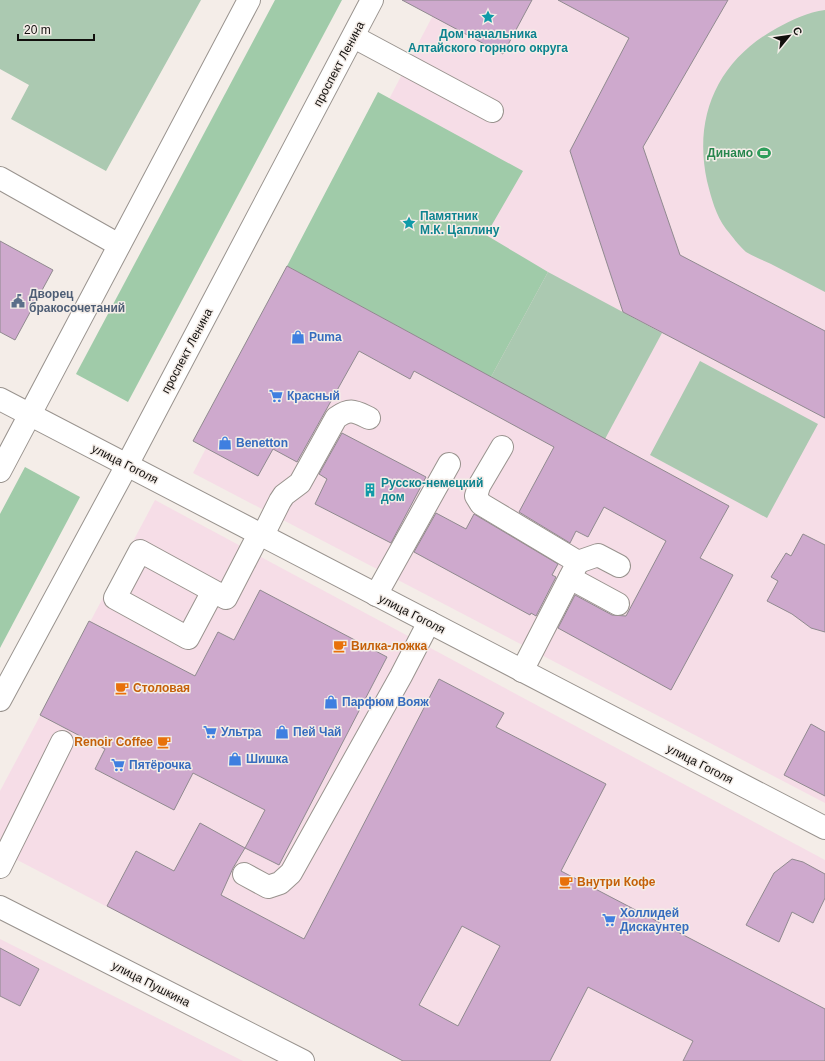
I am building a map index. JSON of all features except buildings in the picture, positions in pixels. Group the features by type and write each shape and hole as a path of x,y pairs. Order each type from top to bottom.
{"main road":[{"path":"0,471 249,0"},
{"name":"проспект Ленина","path":"0,700 127,465 354,37 372,0"},
{"path":"354,37 492,111"},
{"path":"0,178 119,244"},
{"name":"улица Гоголя","path":"0,399 825,828"},
{"path":"213,591 226,598 284,494 300,483 336,418 345,411 355,412 369,418"},
{"path":"502,447 479,486 476,496 481,504 574,570 618,604"},
{"path":"376,595 449,464"},
{"path":"522,671 574,570 598,555 620,566"},
{"path":"244,874 268,887 280,883 291,873 401,676 429,622"},
{"path":"0,867 62,742"},
{"name":"улица Пушкина","path":"0,907 303,1061"}],"shaded area":[{"path":"441,0 825,0 825,803 193,473"},
{"path":"155,500 825,860 825,1061 403,1061 0,851 0,791"},
{"path":"0,939 243,1061 0,1061"}],"green space":[{"path":"0,0 201,0 106,171 11,119 29,85 0,69"},
{"path":"275,0 342,0 128,402 76,374"},
{"name":"Динамо","path":"825,10 825,292 749,254 741,247 722,224 712,200 707,181 704,157 704,134 707,112 715,92 725,73 739,56 756,41 777,28 806,14"},
{"path":"378,92 523,171 486,235 548,272 491,377 287,266"},
{"path":"548,272 662,333 605,439 491,377"},
{"path":"700,361 818,424 767,518 650,455"},
{"path":"25,467 80,497 0,648 0,514"}],"place":[{"name":"Дом начальника Алтайского горного округа","path":"488,17"},
{"name":"Динамо","path":"764,153"},
{"name":"Памятник М.К. Цаплину","path":"409,223"},
{"name":"Дворец бракосочетаний","path":"18,301"},
{"name":"Puma","path":"298,337"},
{"name":"Красный","path":"276,396"},
{"name":"Benetton","path":"225,443"},
{"name":"Русско-немецкий дом","path":"370,490"},
{"name":"Вилка-ложка","path":"340,646"},
{"name":"Столовая","path":"122,688"},
{"name":"Парфюм Вояж","path":"331,702"},
{"name":"Ультра","path":"210,732"},
{"name":"Пей Чай","path":"282,732"},
{"name":"Renoir Coffee","path":"164,742"},
{"name":"Шишка","path":"235,759"},
{"name":"Пятёрочка","path":"118,765"},
{"name":"Внутри Кофе","path":"566,882"},
{"name":"Холлидей Дискаунтер","path":"609,920"}]}
